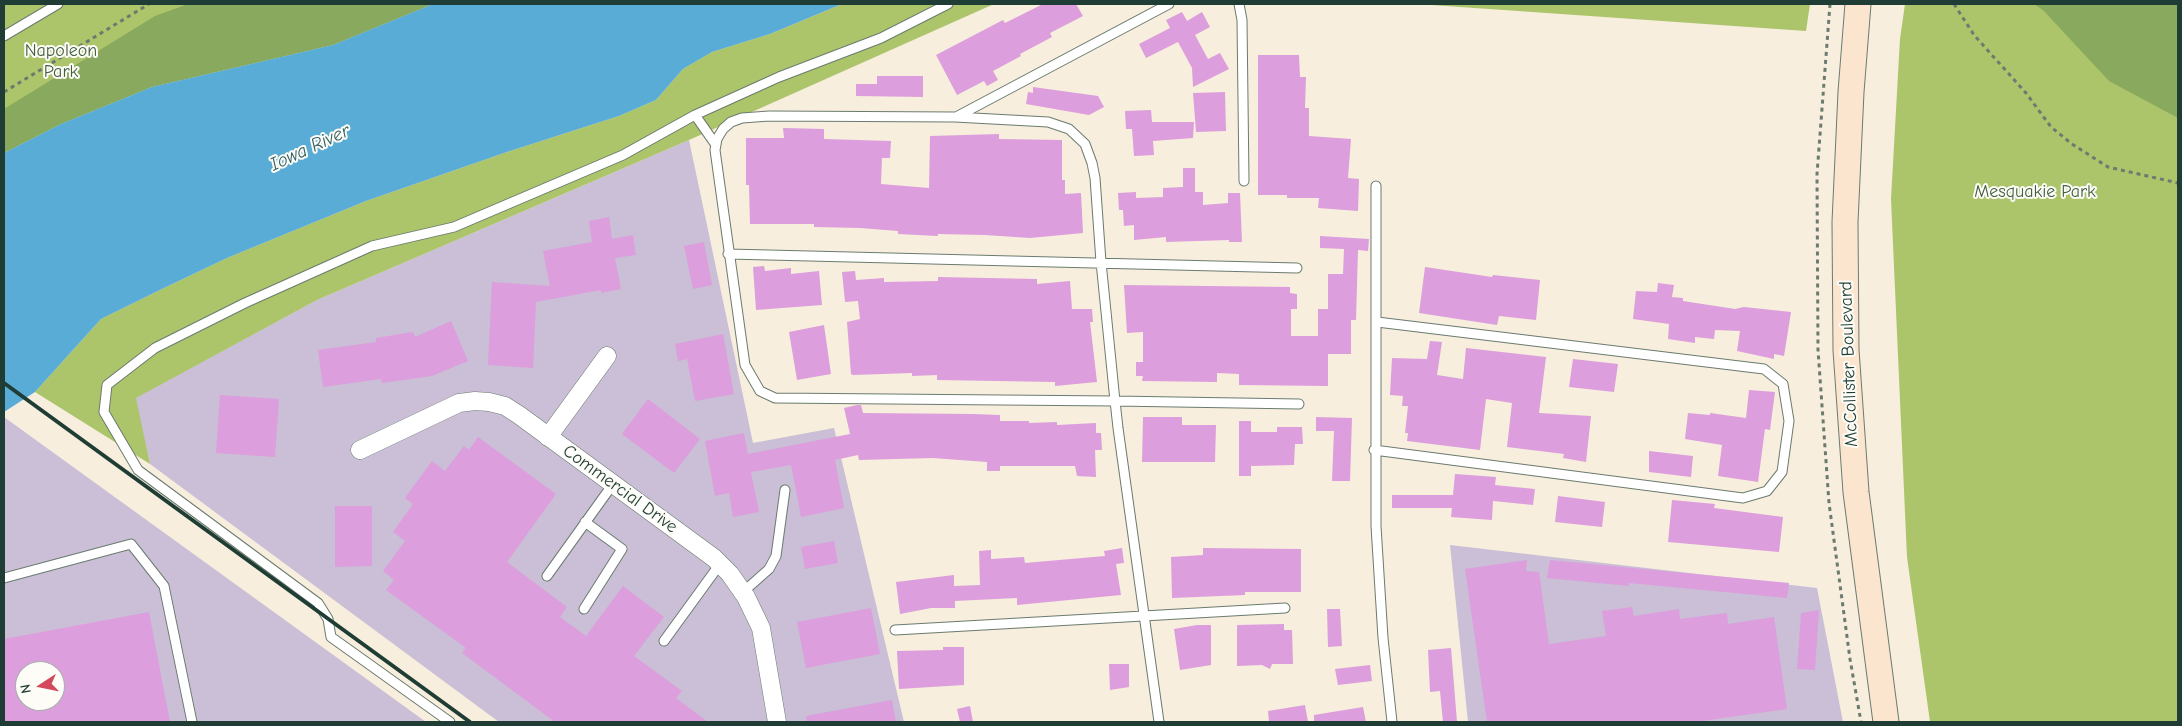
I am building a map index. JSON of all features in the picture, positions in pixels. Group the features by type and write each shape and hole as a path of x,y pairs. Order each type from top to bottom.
{"main road":[{"name":"McCollister Boulevard","path":"1858,4 1851,92 1845,222 1846,350 1856,492 1886,722"}],"street":[{"path":"548,437 606,356"},
{"name":"Commercial Drive","path":"360,450 459,403 475,401 505,406 720,564 743,592 761,628 777,722"}],"lane":[{"path":"4,36 58,4"},
{"path":"450,722 331,637 328,619 318,603 138,470 104,412 107,385 155,348 245,303 372,246 454,227 623,155 695,115 779,77 880,38 948,4"},
{"path":"955,117 1169,4"},
{"path":"1239,4 1242,20 1244,180"},
{"path":"695,115 716,145 728,254 745,365 760,391 775,398 1299,404"},
{"path":"716,145 723,130 731,122 742,118 769,116 955,117 1048,122 1069,130 1085,144 1095,178 1101,262 1115,401 1160,722"},
{"path":"1376,186 1377,322 1374,450 1379,582 1392,722"},
{"path":"728,254 1297,268"},
{"path":"1374,450 1743,498 1767,491 1782,472 1789,421 1783,384 1764,369 1377,322"},
{"path":"547,576 613,484"},
{"path":"743,592 768,569 776,556 785,490"},
{"path":"584,609 622,549 586,522"},
{"path":"4,578 132,544 164,586 192,722"},
{"path":"664,641 720,564"},
{"path":"895,630 1285,608"}],"path":[{"path":"4,92 149,4"},
{"path":"1954,4 1974,35 2019,86 2051,127 2072,144 2108,167 2178,183"}],"shaded area":[{"path":"689,140 753,443 834,428 904,722 499,722 150,464 135,398 317,300"},
{"path":"4,417 426,722 4,722"},
{"path":"1450,545 1817,588 1843,722 1468,722"}],"green space":[{"name":"Napoleon Park","path":"4,4 433,4 333,45 152,87 61,124 4,153"},
{"name":"Napoleon Park","path":"188,4 433,4 333,45 152,87 61,124 4,153 4,109 155,16"},
{"path":"842,4 994,4 689,140 317,300 136,398 150,464 35,392 101,319 164,288 227,258 366,201 507,152 619,116 656,100 683,69 712,52 770,34"},
{"path":"1417,4 1810,4 1806,31"},
{"name":"Mesquakie Park","path":"1905,4 2178,4 2178,722 1930,722 1907,557 1891,199 1900,39"},
{"path":"2034,4 2178,4 2178,118 2109,81 2043,10"}],"water":[{"name":"Iowa River","path":"433,4 842,4 770,34 712,52 683,69 656,100 619,116 507,152 366,201 227,258 164,288 101,319 35,392 4,412 4,153 61,124 152,87 333,45"}],"building":[{"path":"1043,4 1076,4 1083,16 1050,33 1052,37 993,71 998,80 987,86 984,81 957,95 936,55 1003,20 1005,23"},
{"path":"1182,12 1187,21 1202,12 1210,27 1195,35 1208,59 1220,53 1229,69 1193,87 1192,68 1178,42 1146,58 1139,44 1170,28 1166,20"},
{"path":"1258,55 1299,55 1300,77 1306,77 1305,108 1309,108 1309,136 1351,139 1348,178 1359,179 1358,211 1318,208 1319,198 1287,198 1287,195 1258,195"},
{"path":"877,76 923,76 923,97 856,96 856,84 877,84"},
{"path":"1033,87 1098,96 1104,107 1089,115 1026,104 1028,92 1033,93"},
{"path":"1225,92 1226,131 1196,132 1193,93"},
{"path":"1151,110 1152,122 1194,122 1193,138 1153,141 1154,155 1134,156 1132,129 1126,129 1125,111"},
{"path":"783,128 824,129 824,139 891,141 890,158 882,158 881,184 929,188 930,136 999,134 999,139 1062,140 1062,180 1065,180 1065,194 1081,193 1083,233 1030,238 985,235 938,234 938,236 898,234 898,231 860,228 814,227 814,224 750,224 749,185 746,185 746,138 784,138"},
{"path":"1183,168 1195,168 1195,192 1203,192 1203,205 1228,203 1228,193 1240,193 1242,242 1229,242 1229,240 1166,242 1166,237 1134,240 1134,225 1124,226 1123,210 1119,210 1118,193 1136,192 1136,198 1163,197 1163,188 1183,187"},
{"path":"609,217 612,239 633,235 636,255 615,258 621,289 601,293 601,290 536,302 533,368 488,365 492,282 550,286 543,251 592,242 589,221"},
{"path":"1320,236 1369,239 1368,251 1358,250 1356,320 1351,320 1351,354 1328,354 1328,386 1239,385 1239,374 1217,373 1217,382 1142,381 1143,376 1136,376 1136,362 1143,362 1143,332 1127,333 1124,285 1290,287 1290,293 1297,294 1297,309 1291,309 1291,336 1318,336 1318,309 1328,309 1328,274 1343,274 1344,249 1320,248"},
{"path":"704,242 712,285 693,289 684,246"},
{"path":"764,266 765,271 791,268 791,274 819,271 822,305 756,310 753,267"},
{"path":"1425,267 1492,277 1493,275 1540,280 1536,320 1499,316 1497,325 1419,313"},
{"path":"855,271 856,280 884,278 884,282 938,281 938,277 1037,279 1037,284 1070,281 1072,309 1092,309 1093,322 1090,322 1097,382 1055,386 1055,382 937,380 937,375 912,376 912,373 853,375 851,374 847,322 860,319 858,301 845,302 842,272"},
{"path":"1658,283 1674,285 1672,297 1683,298 1683,301 1735,309 1744,307 1791,312 1784,356 1774,354 1774,359 1737,351 1740,331 1715,330 1714,339 1695,337 1695,343 1668,339 1669,324 1633,319 1636,291 1657,292"},
{"path":"451,321 468,361 432,376 382,383 381,379 323,387 318,350 376,342 376,338 413,332 415,337"},
{"path":"824,325 831,374 797,380 789,332"},
{"path":"723,334 734,394 695,401 687,359 678,361 675,344"},
{"path":"1430,341 1442,342 1437,375 1463,379 1466,348 1546,357 1539,413 1591,416 1586,462 1563,458 1564,454 1507,447 1512,403 1486,399 1480,450 1407,441 1408,433 1405,433 1408,406 1402,406 1403,396 1390,395 1392,358 1427,359"},
{"path":"1573,359 1618,364 1614,392 1569,387"},
{"path":"1749,390 1775,392 1770,430 1765,429 1758,482 1718,476 1722,445 1685,439 1688,413 1710,415 1710,413 1746,418"},
{"path":"220,395 279,399 275,457 216,453"},
{"path":"648,399 700,439 674,473 622,434"},
{"path":"861,405 863,413 1000,415 1000,421 1057,422 1057,425 1096,423 1096,433 1101,433 1102,450 1095,450 1096,477 1077,476 1075,466 1000,466 1000,471 987,471 987,462 933,458 859,460 858,455 835,460 844,508 801,517 791,465 751,472 759,512 733,517 729,493 715,496 705,441 744,433 748,454 850,434 844,408"},
{"path":"1143,417 1182,417 1182,425 1216,425 1215,462 1142,462"},
{"path":"1316,417 1352,418 1350,481 1332,481 1334,431 1316,431"},
{"path":"1239,421 1251,421 1251,432 1277,432 1277,427 1302,427 1303,444 1295,444 1294,465 1251,466 1251,476 1239,476"},
{"path":"478,437 556,494 507,562 567,607 560,617 586,636 623,586 664,617 634,656 682,691 676,698 708,722 555,722 462,653 466,648 386,590 394,580 383,571 405,541 393,532 413,504 405,498 432,461 445,471 464,446 469,450"},
{"path":"1649,451 1693,456 1691,477 1649,472"},
{"path":"1455,474 1496,477 1495,485 1535,489 1533,505 1493,501 1492,520 1451,517 1452,508 1392,508 1392,495 1453,495"},
{"path":"1558,496 1605,502 1602,527 1555,522"},
{"path":"1672,500 1715,504 1714,508 1783,517 1779,552 1668,542"},
{"path":"335,506 372,506 372,566 335,567"},
{"path":"834,541 838,563 805,569 801,547"},
{"path":"1122,548 1124,563 1116,564 1121,595 1017,605 1017,598 955,601 955,608 931,608 900,614 896,582 954,575 954,586 980,585 979,551 991,550 991,559 1024,557 1025,563 1105,556 1104,551"},
{"path":"1203,548 1301,549 1301,592 1245,592 1245,595 1172,598 1171,557 1203,555"},
{"path":"1527,560 1526,571 1539,572 1549,644 1606,636 1602,611 1632,607 1634,616 1679,609 1680,619 1727,613 1728,624 1774,617 1787,709 1695,722 1487,722 1465,569"},
{"path":"1550,560 1789,583 1787,598 1629,583 1629,586 1547,578"},
{"path":"871,608 880,654 806,668 797,622"},
{"path":"1327,609 1340,609 1342,646 1328,647"},
{"path":"1819,610 1815,670 1797,669 1801,613"},
{"path":"149,612 170,722 4,722 4,639"},
{"path":"1284,624 1284,630 1292,630 1293,664 1272,664 1270,669 1262,665 1237,666 1237,625"},
{"path":"1197,625 1211,625 1211,665 1180,670 1174,629"},
{"path":"943,647 964,647 964,685 899,689 897,651 943,650"},
{"path":"1451,648 1457,722 1443,722 1440,691 1430,692 1428,650"},
{"path":"1109,664 1129,664 1129,687 1110,690"},
{"path":"1370,665 1372,681 1338,685 1335,669"},
{"path":"892,700 896,722 807,722 806,716"},
{"path":"1305,705 1308,722 1269,722 1268,711"},
{"path":"970,706 973,722 960,722 957,709"},
{"path":"1363,707 1366,722 1314,722 1314,715"}],"railway":[{"path":"4,383 470,722"}]}
